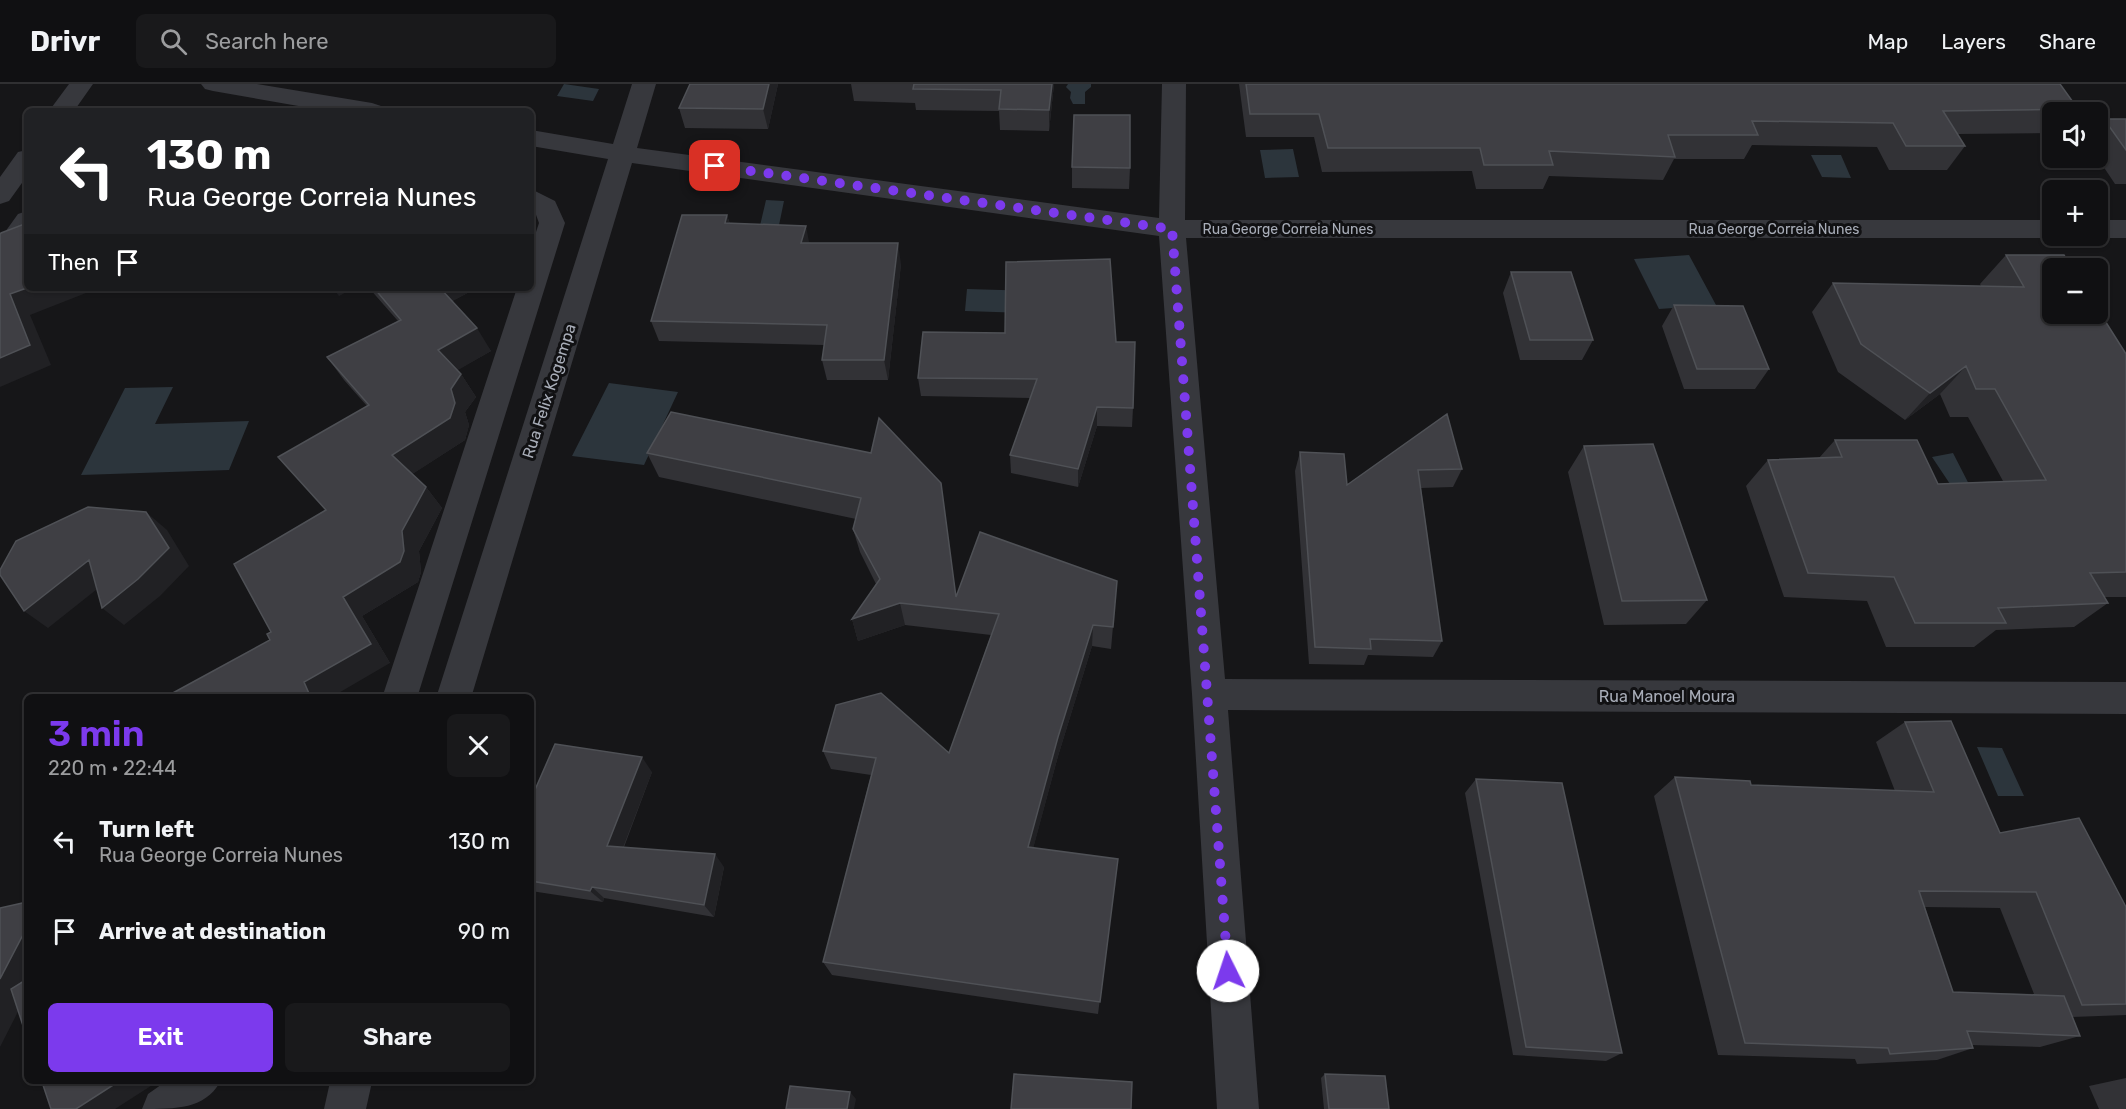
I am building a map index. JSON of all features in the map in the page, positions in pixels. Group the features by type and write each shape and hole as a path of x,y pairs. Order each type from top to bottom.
{"street":[{"path":"63,108 81,84"},
{"path":"213,84 350,108"},
{"name":"Rua Felix Kogempa","path":"454,694 644,84"},
{"path":"1174,84 1172,229 1209,694 1238,1109"},
{"name":"Rua George Correia Nunes","path":"534,139 624,154 1172,229 2042,229"},
{"path":"0,195 24,162"},
{"path":"534,200 546,207 552,223 534,279"},
{"path":"0,259 24,224"},
{"path":"2108,229 2126,229"},
{"path":"400,694 530,291"},
{"name":"Rua Manoel Moura","path":"1209,694 2126,698"},
{"path":"163,1109 196,1084"},
{"path":"345,1109 351,1084"}],"shaded area":[{"path":"564,84 599,89 593,101 557,96"},
{"path":"1068,84 1091,84 1085,92 1085,104 1073,104 1070,98 1071,92 1066,87"},
{"path":"1293,149 1299,177 1265,178 1260,150"},
{"path":"1811,155 1841,155 1851,178 1822,177"},
{"path":"766,200 784,201 778,230 759,230"},
{"path":"1689,255 1716,305 1659,309 1634,259"},
{"path":"967,289 1031,291 1029,313 965,311"},
{"path":"609,383 678,392 644,465 572,456"},
{"path":"173,387 155,424 249,421 229,470 81,475 125,388"},
{"path":"1953,453 1974,494 1956,493 1932,457"},
{"path":"1977,747 2002,748 2024,796 1998,796"}],"building":[{"path":"690,84 769,84 763,109 679,108"},
{"path":"914,84 1052,84 1049,110 999,109 1001,90 913,89"},
{"path":"1246,84 2060,84 2073,102 2042,102 2042,110 1943,111 1965,146 1906,146 1893,123 1752,121 1758,135 1668,135 1675,157 1549,151 1553,165 1484,165 1480,148 1328,148 1319,114 1250,114"},
{"path":"1074,115 1130,115 1130,168 1072,167"},
{"path":"2108,119 2126,119 2126,150 2108,125"},
{"path":"682,215 727,215 725,223 806,226 801,243 898,243 884,360 822,360 827,325 651,321"},
{"path":"24,224 24,289 10,294 30,345 0,358 0,234"},
{"path":"2006,255 2064,255 2066,258 2042,258 2042,324 2107,324 2126,354 2126,572 2090,573 2108,603 1998,608 2006,623 1915,623 1894,577 1808,573 1768,460 1842,457 1835,440 1917,440 1938,484 2046,480 1995,389 1976,389 1966,366 1930,393 1861,344 1833,283 2024,287"},
{"path":"1110,259 1116,342 1135,342 1133,408 1097,407 1078,469 1010,455 1037,379 918,378 923,332 1005,333 1006,262"},
{"path":"1511,272 1571,272 1593,340 1530,340"},
{"path":"377,291 443,291 477,328 438,350 461,374 451,389 455,403 450,418 392,455 426,487 402,531 404,551 400,562 343,597 371,644 304,682 309,694 171,694 270,640 267,634 271,632 234,564 326,510 278,457 369,405 327,357 401,320"},
{"path":"1674,305 1743,306 1769,369 1697,369"},
{"path":"671,412 871,453 879,418 941,483 956,597 980,532 1117,581 1113,627 1093,625 1058,737 1028,847 1118,859 1100,1002 823,962 876,758 823,751 836,705 881,693 949,753 999,614 900,603 852,619 880,579 853,529 861,498 647,453"},
{"path":"1447,414 1462,469 1418,470 1442,641 1370,639 1371,649 1315,647 1300,452 1344,454 1347,485"},
{"path":"1653,444 1707,600 1622,601 1584,446"},
{"path":"88,507 146,512 169,548 138,579 102,608 89,560 24,611 0,575 0,570 16,541"},
{"path":"1951,721 2000,833 2079,818 2126,907 2126,1004 2082,1005 2036,892 1919,891 1953,992 2064,996 2080,1036 1967,1031 1973,1048 1890,1054 1888,1048 1745,1043 1675,777 1750,781 1751,785 1934,792 1905,722"},
{"path":"555,744 642,757 607,846 715,854 704,905 592,887 590,891 534,882 534,792"},
{"path":"1476,779 1562,783 1622,1053 1526,1047"},
{"path":"24,903 24,933 0,979 0,908"},
{"path":"24,981 24,1029 11,989"},
{"path":"1014,1074 1132,1082 1131,1109 1011,1109"},
{"path":"1325,1074 1385,1076 1389,1109 1329,1109"},
{"path":"43,1084 115,1084 76,1109 51,1109"},
{"path":"790,1086 850,1092 847,1109 786,1109"}],"route":[{"path":"715,166 1172,229 1209,694 1228,971"}]}
